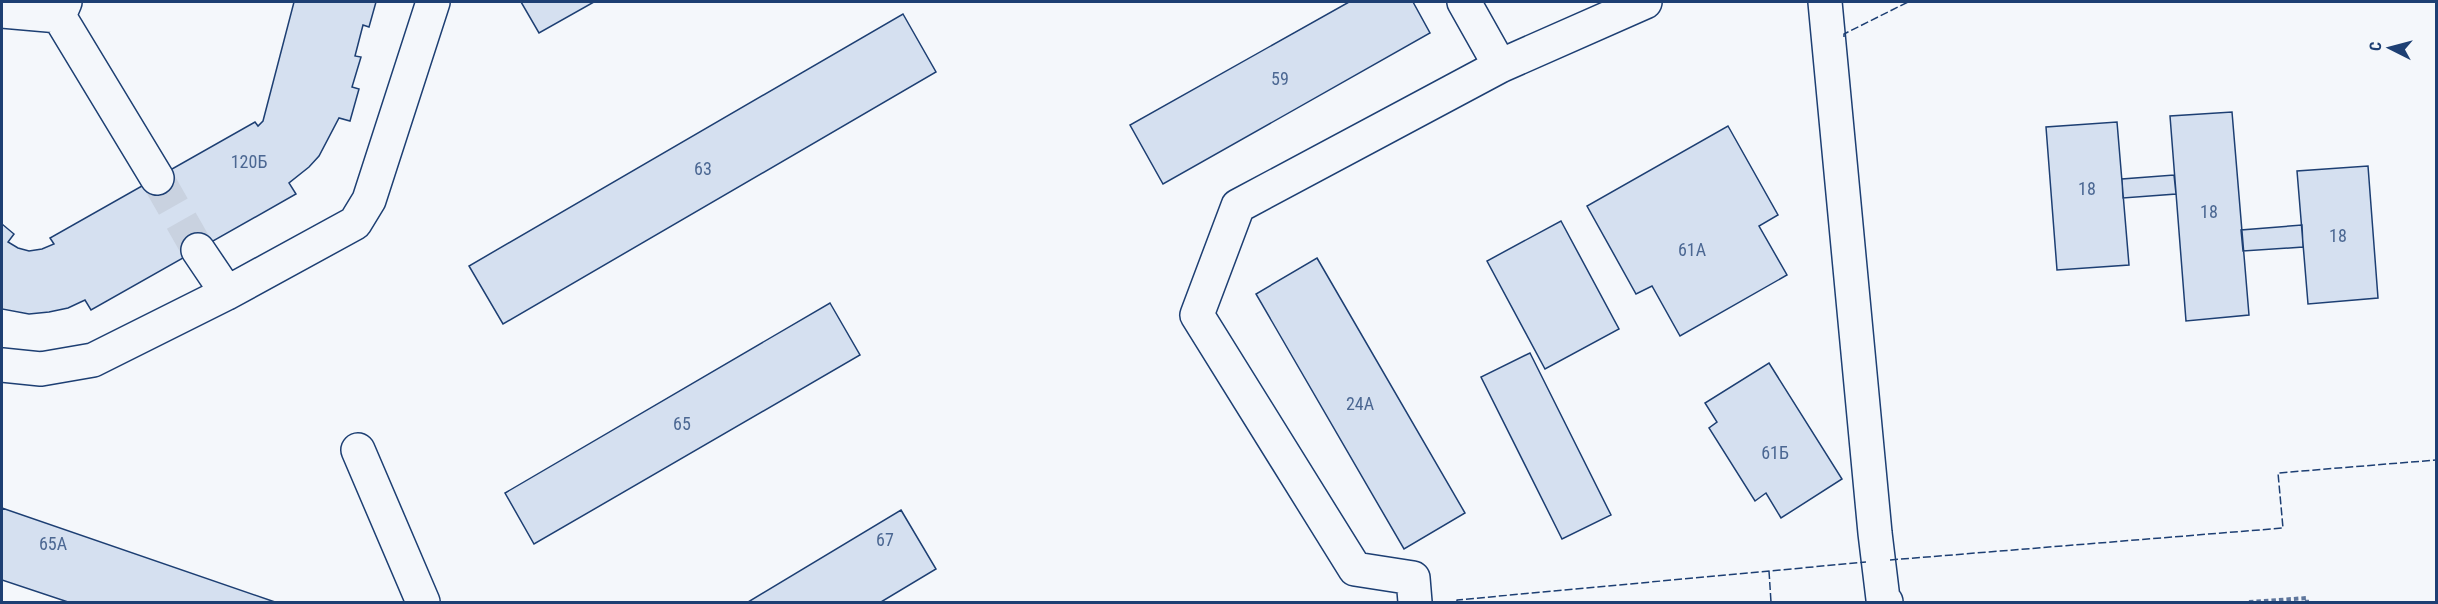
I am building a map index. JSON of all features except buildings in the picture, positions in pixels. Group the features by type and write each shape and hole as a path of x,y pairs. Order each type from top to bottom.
{"lane":[{"path":"2,365 41,369 93,360 228,293 355,223 369,200 433,2"},
{"path":"1464,2 1500,66"},
{"path":"1415,603 1413,578 1355,569 1197,315 1238,206 1500,66 1645,2"},
{"path":"1825,2 1875,533 1883,599 1886,603"},
{"path":"2,11 62,9 157,178"},
{"path":"198,250 228,293"},
{"path":"358,450 423,603"}],"path":[{"path":"2249,603 2307,598 2307,603"}],"tunnel":[{"path":"157,178 198,250"}],"fence":[{"path":"1844,37 1844,34 1908,2"},
{"path":"1890,560 2283,528 2278,473 2436,460"},
{"path":"1457,602 1457,600 1866,562"},
{"path":"1769,571 1771,602"}]}
